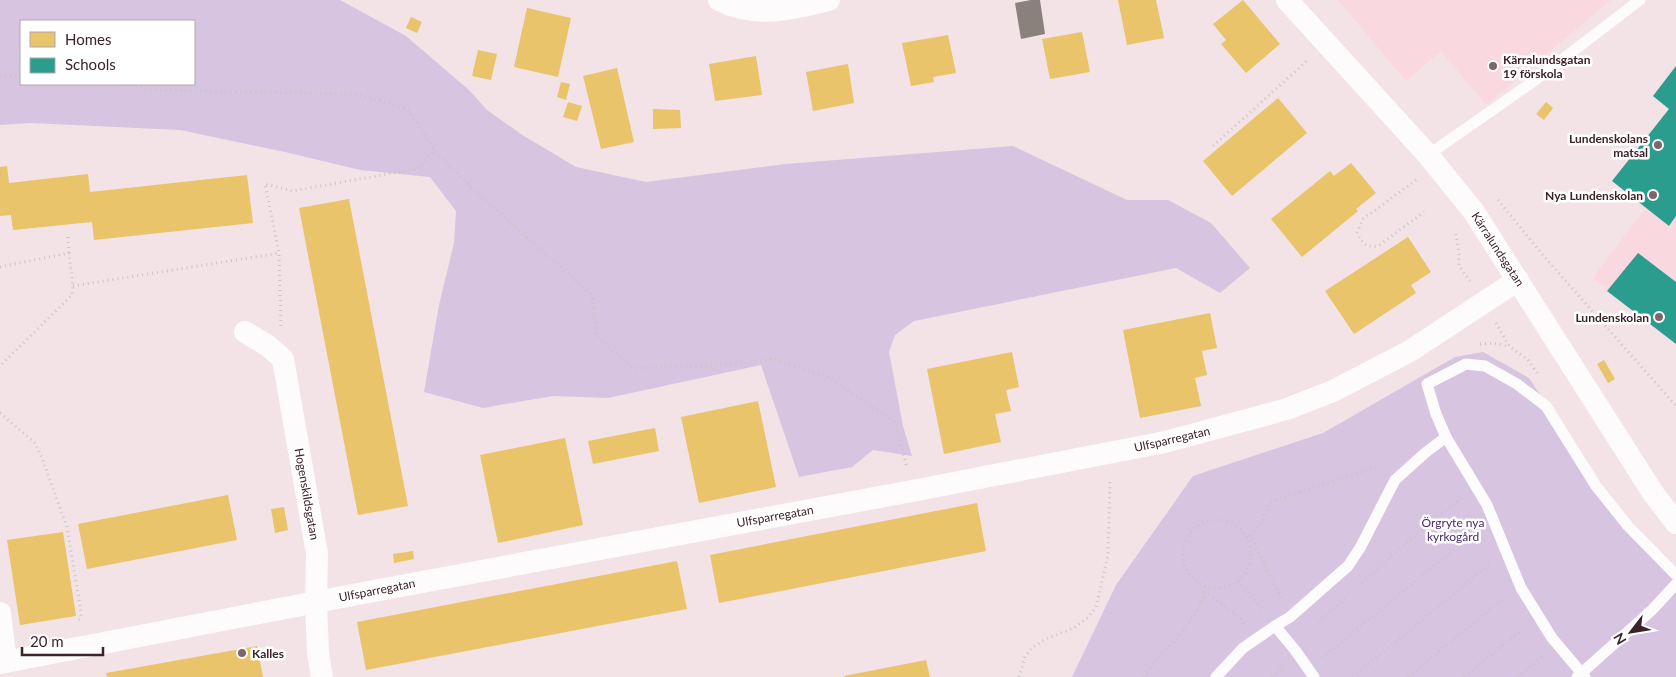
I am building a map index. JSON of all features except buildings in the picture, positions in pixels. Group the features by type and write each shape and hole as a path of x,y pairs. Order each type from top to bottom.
{"street":[{"path":"719,0 731,6 754,11 783,10 829,0"},
{"name":"Kärralundsgatan","path":"1287,0 1428,155 1474,212 1653,494 1676,523"},
{"name":"Ulfsparregatan","path":"3,663 1165,442 1286,409 1333,391 1410,351 1518,280"},
{"path":"245,332 268,346 283,359"},
{"name":"Hogenskildsgatan","path":"283,359 317,554 318,653 322,677"},
{"path":"0,612 3,663"}],"lane":[{"path":"1428,155 1534,81 1640,0"},
{"path":"1676,575 1628,526 1596,486 1546,406 1517,384 1484,366 1466,364 1427,384 1436,414 1446,437 1486,505 1520,585 1581,676 1652,610 1676,584"},
{"path":"1216,677 1243,648 1290,617 1348,566 1360,548 1395,480 1446,437"},
{"path":"1275,626 1311,673"}],"path":[{"path":"1213,146 1313,56"},
{"path":"0,77 20,76"},
{"path":"131,85 154,90 357,94 408,110 436,151 479,195 592,295 596,336 633,368 708,366 774,359 829,377 895,422 912,491"},
{"path":"283,359 279,253 265,184 292,191 417,169 436,151"},
{"path":"1411,172 1422,186"},
{"path":"1416,179 1363,219 1357,233 1365,245 1370,247 1378,246 1424,212"},
{"path":"1453,227 1458,243 1459,266 1485,303 1509,346 1528,360 1541,379"},
{"path":"0,366 72,295 73,286 68,237"},
{"path":"0,267 70,253"},
{"path":"73,286 279,253"},
{"path":"0,413 35,443 60,505 67,527 81,612 81,618 72,624"},
{"path":"1249,536 1262,522 1270,502 1374,468 1399,476"},
{"path":"1019,677 1025,657 1033,647 1046,639 1074,628 1096,608 1108,554 1110,474"},
{"path":"1318,622 1406,543 1475,486"},
{"path":"1311,673 1492,518"},
{"path":"1249,536 1250,561 1246,572 1238,581 1216,588 1204,586 1186,568 1183,555 1184,542 1191,531 1201,523 1214,520 1227,521 1249,536 1290,617"},
{"path":"1353,677 1505,552"},
{"path":"1238,581 1275,626"},
{"path":"1408,677 1520,585"},
{"path":"1144,677 1157,657 1187,626 1195,614 1204,592 1204,586"},
{"path":"1204,592 1236,614 1257,639"},
{"path":"1464,677 1539,616"},
{"path":"1518,677 1558,644"}],"shaded area":[{"name":"Kärralundsgatan 19 förskola","path":"1338,0 1611,0 1486,105 1441,51 1406,81"},
{"name":"Nya Lundenskolan","path":"1676,66 1676,344 1593,278 1646,208 1612,181 1669,109 1653,96"}],"green space":[{"path":"0,0 340,0 406,36 470,91 487,110 524,136 576,167 646,182 786,164 1013,146 1127,200 1168,200 1211,223 1250,268 1220,293 1176,268 914,321 895,335 889,352 903,426 912,456 873,450 852,467 799,477 761,365 608,398 553,396 483,408 424,392 439,305 454,243 456,211 430,177 360,170 180,130 31,123 0,125"},
{"name":"Örgryte nya kyrkogård","path":"1483,352 1529,378 1594,476 1663,561 1676,572 1676,677 1072,677 1116,585 1193,476 1323,433 1455,357"}],"place":[{"name":"Kärralundsgatan 19 förskola","path":"1493,66"},
{"name":"Lundenskolans matsal","path":"1658,145"},
{"name":"Nya Lundenskolan","path":"1653,195"},
{"name":"Lundenskolan","path":"1659,317"},
{"name":"Kalles","path":"242,653"}]}
